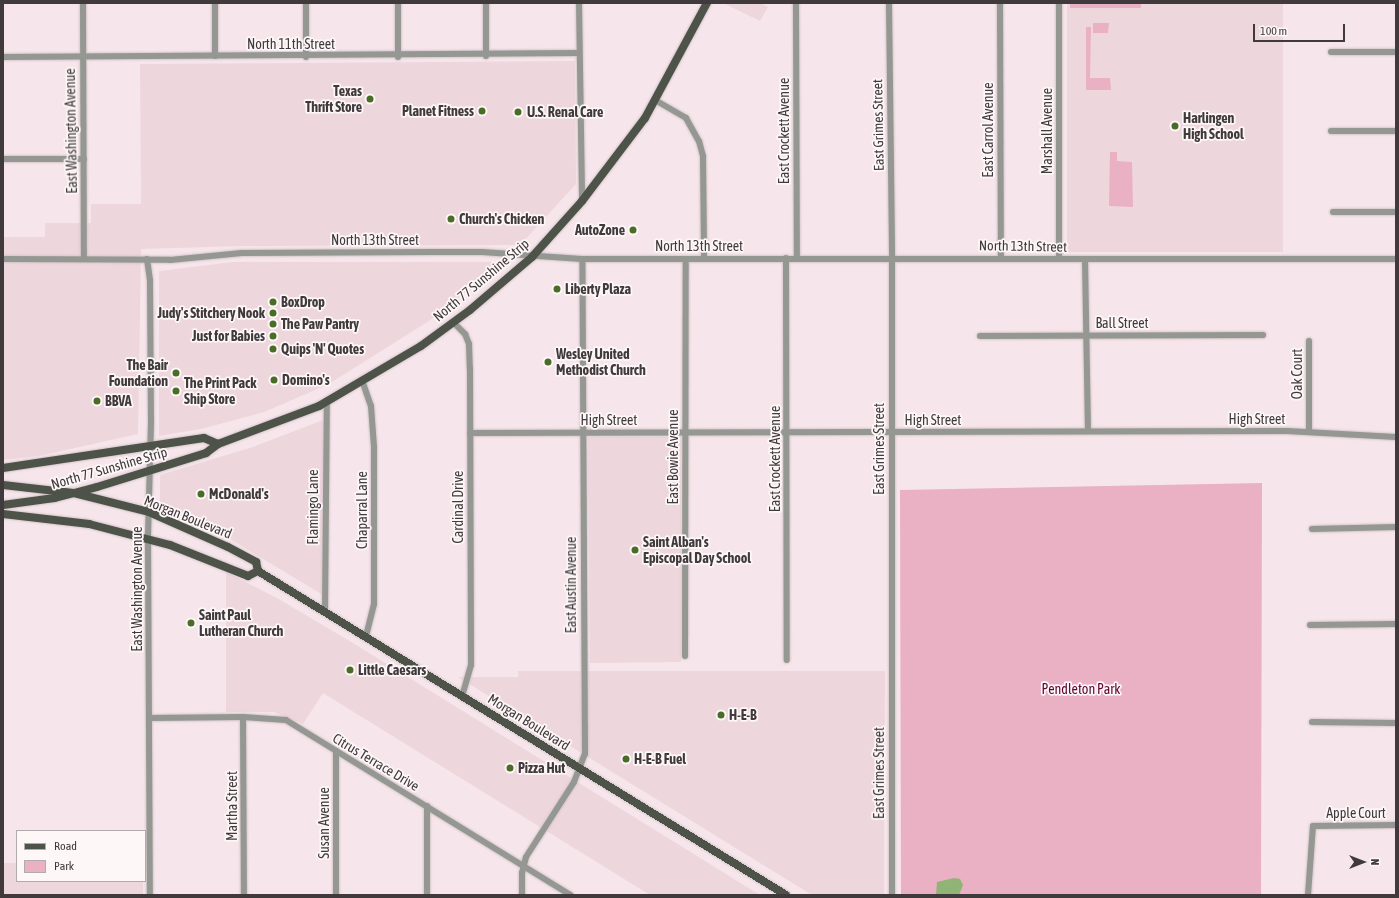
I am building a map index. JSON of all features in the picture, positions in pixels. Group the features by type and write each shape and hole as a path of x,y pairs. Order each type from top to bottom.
{"main road":[{"name":"North 77 Sunshine Strip","path":"3,505 74,493 206,453 218,444 280,423 327,402 363,383 454,323 532,257 582,201 623,149 655,100 707,3"},
{"name":"North 77 Sunshine Strip","path":"3,468 204,438 218,444"},
{"name":"Morgan Boulevard","path":"3,485 74,493 149,512 198,532 242,554 256,562 258,571 786,895"},
{"path":"3,514 75,522 148,539 204,558 248,576 258,571"}],"street":[{"name":"East Washington Avenue","path":"83,3 84,259"},
{"path":"215,3 215,56"},
{"path":"306,3 306,57"},
{"path":"398,3 398,57"},
{"path":"486,3 486,56"},
{"path":"579,3 582,201"},
{"name":"East Crockett Avenue","path":"796,3 797,258"},
{"name":"East Grimes Street","path":"889,3 892,258 890,432 892,895"},
{"name":"East Carrol Avenue","path":"1000,3 1001,258"},
{"name":"Marshall Avenue","path":"1059,3 1059,258"},
{"path":"1331,52 1396,52"},
{"name":"North 11th Street","path":"3,57 398,57 579,53"},
{"path":"655,100 686,118 699,141 703,156 704,258"},
{"path":"1331,131 1396,131"},
{"path":"3,160 84,160"},
{"path":"1333,212 1396,212"},
{"name":"North 13th Street","path":"3,259 147,259 253,253 482,252 532,257 582,259 1396,259"},
{"name":"East Crockett Avenue","path":"786,258 787,660"},
{"name":"East Washington Avenue","path":"147,259 150,281 151,445 148,539 150,895"},
{"name":"East Austin Avenue","path":"522,895 523,866 579,768 585,754 582,259"},
{"name":"East Bowie Avenue","path":"685,656 686,259"},
{"path":"1085,259 1088,431"},
{"name":"Cardinal Drive","path":"454,323 465,334 469,344 471,665 462,696"},
{"name":"Ball Street","path":"980,336 1263,335"},
{"name":"Oak Court","path":"1309,341 1309,431"},
{"name":"Chaparral Lane","path":"363,383 371,406 374,447 374,604 366,637"},
{"name":"Flamingo Lane","path":"325,612 327,402"},
{"name":"High Street","path":"470,433 1309,431 1396,437"},
{"path":"1312,529 1396,527"},
{"path":"1310,625 1396,624"},
{"name":"Citrus Terrace Drive","path":"150,718 243,717 286,720 570,895"},
{"name":"Martha Street","path":"243,717 244,895"},
{"path":"1312,722 1396,723"},
{"name":"Susan Avenue","path":"336,751 336,895"},
{"path":"427,806 427,895"},
{"name":"Apple Court","path":"1308,895 1313,826 1396,825"}],"shaded area":[{"path":"723,3 760,3 768,7 760,21"},
{"name":"Harlingen High School","path":"1067,3 1283,3 1283,252 1067,252"},
{"path":"575,61 576,184 520,245 242,246 141,249 138,434 39,456 3,460 3,237 45,237 45,223 91,223 91,204 141,204 140,64"},
{"path":"233,262 494,262 497,267 429,321 327,385 264,412 201,429 159,436 159,271"},
{"path":"323,420 323,595 215,530 160,507 160,475 253,447"},
{"name":"Saint Alban's Episcopal Day School","path":"588,437 681,437 681,662 590,663"},
{"path":"226,572 277,598 353,643 760,895 650,895 323,693 303,724 274,712 226,712"},
{"path":"518,671 885,671 884,895 812,895 458,677 518,677"},
{"path":"3,863 16,863 16,882 143,882 143,895 3,895"},
{"path":"954,878 960,879 963,885 959,895 936,895 937,882"}],"green space":[{"path":"1070,3 1141,3 1141,8 1070,8"},
{"path":"1093,23 1109,23 1108,33 1093,33"},
{"path":"1086,27 1091,27 1090,78 1110,78 1111,90 1086,90"},
{"path":"1110,152 1117,152 1117,161 1132,162 1133,207 1109,206"},
{"name":"Pendleton Park","path":"1262,483 1261,895 901,895 900,490"}],"place":[{"name":"Texas Thrift Store","path":"370,99"},
{"name":"Planet Fitness","path":"482,111"},
{"name":"U.S. Renal Care","path":"518,112"},
{"name":"Harlingen High School","path":"1175,126"},
{"name":"Church's Chicken","path":"451,219"},
{"name":"AutoZone","path":"633,230"},
{"name":"Liberty Plaza","path":"557,289"},
{"name":"BoxDrop","path":"273,302"},
{"name":"Judy's Stitchery Nook","path":"273,313"},
{"name":"The Paw Pantry","path":"273,324"},
{"name":"Just for Babies","path":"273,336"},
{"name":"Quips 'N' Quotes","path":"273,349"},
{"name":"Wesley United Methodist Church","path":"548,362"},
{"name":"The Bair Foundation","path":"176,373"},
{"name":"Domino's","path":"274,380"},
{"name":"The Print Pack Ship Store","path":"176,391"},
{"name":"BBVA","path":"97,401"},
{"name":"McDonald's","path":"201,494"},
{"name":"Saint Alban's Episcopal Day School","path":"635,550"},
{"name":"Saint Paul Lutheran Church","path":"191,623"},
{"name":"Little Caesars","path":"350,670"},
{"name":"H-E-B","path":"721,715"},
{"name":"H-E-B Fuel","path":"626,759"},
{"name":"Pizza Hut","path":"510,768"}]}
